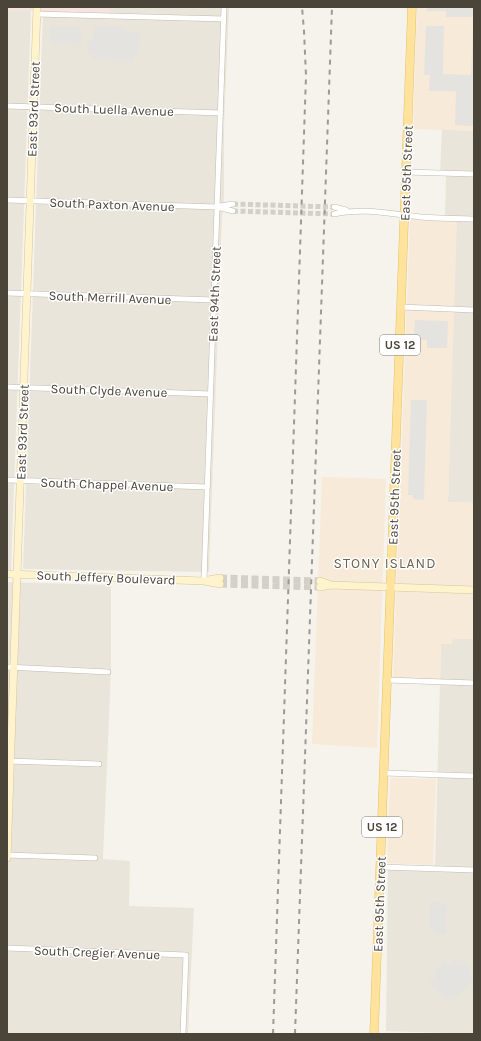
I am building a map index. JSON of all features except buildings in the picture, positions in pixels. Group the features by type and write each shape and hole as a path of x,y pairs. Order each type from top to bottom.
{"main road":[{"name":"East 95th Street","path":"374,1034 412,7"}],"street":[{"name":"East 94th Street","path":"204,581 224,7"},
{"path":"37,11 224,19"},
{"name":"East 93rd Street","path":"7,856 10,667 17,574 37,11"},
{"name":"South Luella Avenue","path":"7,106 220,113"},
{"path":"406,172 474,174"},
{"name":"South Paxton Avenue","path":"7,200 217,207 233,211"},
{"name":"South Paxton Avenue","path":"217,207 233,204"},
{"path":"334,207 347,211"},
{"path":"334,214 347,211 390,212 414,217 474,218"},
{"name":"South Merrill Avenue","path":"7,293 214,300"},
{"path":"401,307 474,310"},
{"name":"South Clyde Avenue","path":"7,387 211,394"},
{"name":"South Chappel Avenue","path":"7,480 207,487"},
{"name":"South Jeffery Boulevard","path":"7,574 220,581"},
{"path":"320,584 474,590"},
{"path":"10,667 108,672"},
{"path":"387,680 474,683"},
{"path":"9,761 99,764"},
{"path":"384,773 474,776"},
{"path":"7,856 96,858"},
{"path":"381,867 474,870"},
{"name":"South Cregier Avenue","path":"7,948 186,955 183,1034"}],"shaded area":[{"path":"7,7 110,7 110,13 7,10"},
{"path":"110,7 229,7 224,126 224,197 209,572 23,569 43,11 110,13"},
{"path":"417,7 474,7 474,131 413,129"},
{"path":"427,7 474,7 474,17 446,17 446,11 427,11"},
{"path":"7,10 31,10 11,570 7,570"},
{"path":"50,25 81,27 81,44 50,43"},
{"path":"94,26 125,27 125,31 140,32 139,55 134,55 134,61 92,59 92,54 87,54 88,40 93,40"},
{"path":"426,26 444,26 443,74 471,75 474,28 473,126 455,125 456,91 429,91 430,75 424,75"},
{"path":"442,129 474,131 474,503 448,502 453,321 445,218 446,175 440,175"},
{"path":"410,218 457,219 448,502 474,503 474,639 454,639 451,644 441,644 440,680 393,679"},
{"path":"415,320 448,321 447,348 427,348 427,340 414,339"},
{"path":"411,400 427,400 424,500 413,499 413,495 408,495"},
{"path":"322,477 386,479 377,748 312,744"},
{"path":"7,582 111,585 111,669 103,859 130,861 129,906 194,908 188,1034 7,1034"},
{"path":"454,639 474,639 474,1034 386,1031 388,866 435,867 441,643"},
{"path":"390,778 436,779 433,865 387,863"},
{"path":"429,903 447,903 446,934 434,934 434,930 429,930"},
{"path":"455,959 459,963 463,960 471,969 468,973 474,981 453,1000 449,997 445,1000 429,983 436,976 433,972 444,961 448,965"}],"tunnel":[{"path":"233,204 334,207"},
{"path":"233,211 334,214"},
{"path":"220,578 320,581"},
{"path":"220,584 320,587"}],"railway":[{"path":"273,1034 306,76 302,7"},
{"path":"295,1034 332,7"}],"district":[{"name":"STONY ISLAND","path":"385,563"}]}
